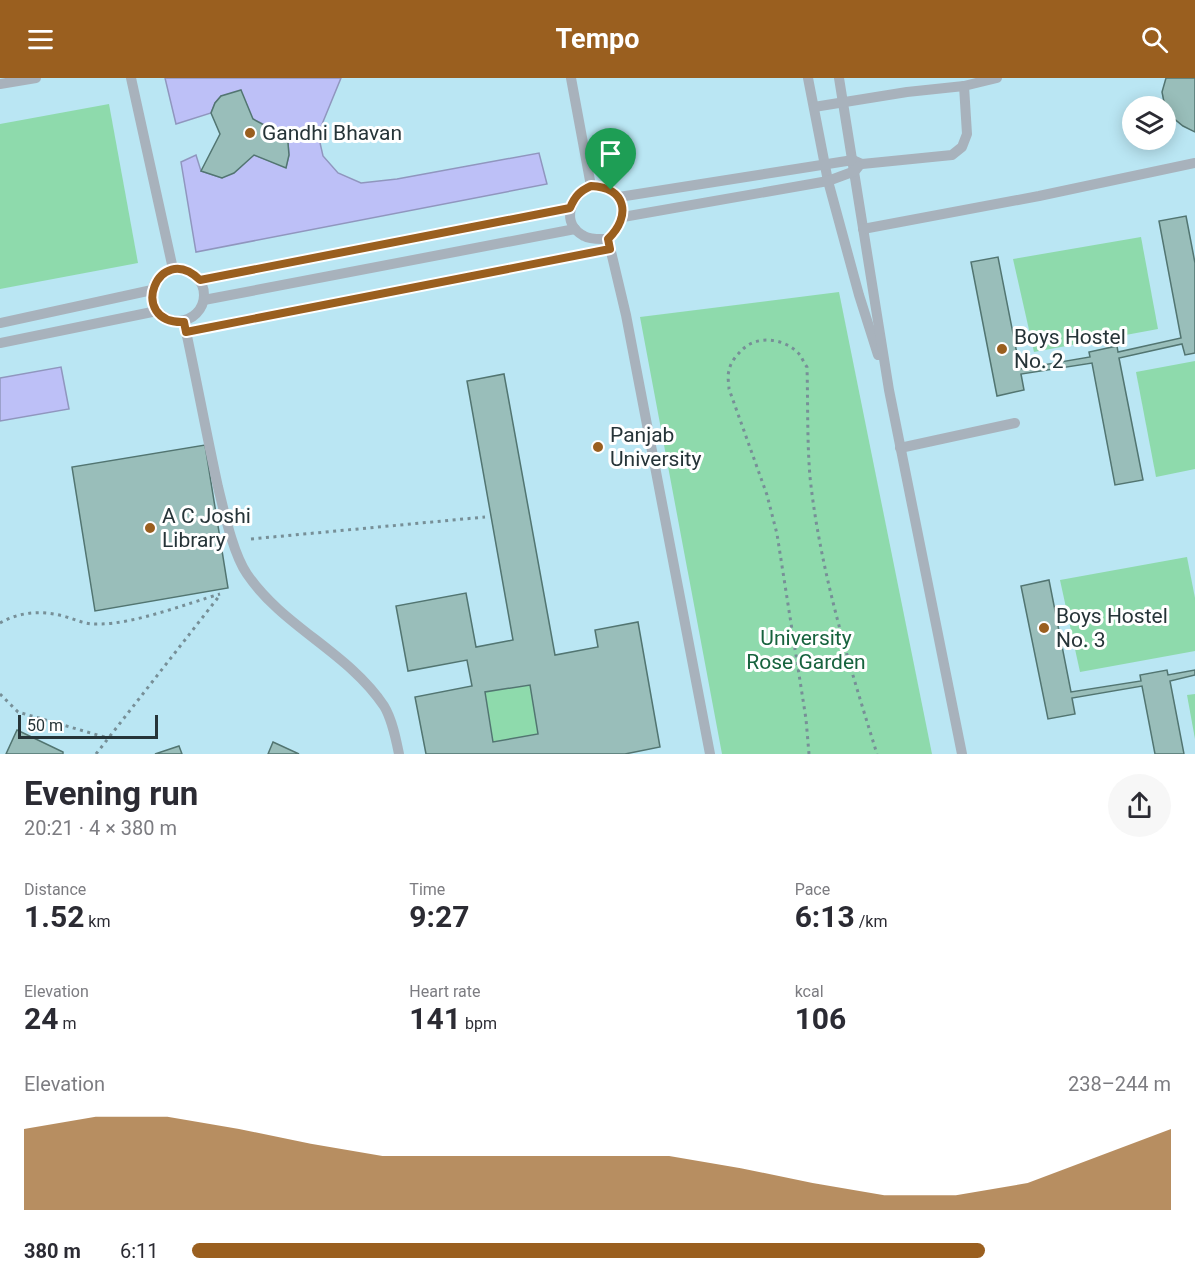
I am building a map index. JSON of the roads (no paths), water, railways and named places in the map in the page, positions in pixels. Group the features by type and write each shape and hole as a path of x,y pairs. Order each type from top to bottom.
{"lane":[{"path":"0,84 36,78"},
{"path":"131,78 173,269"},
{"path":"571,78 591,186"},
{"path":"808,78 828,181 859,295 889,390"},
{"path":"839,78 856,165 863,229 889,390 962,754"},
{"path":"814,107 964,86 997,78"},
{"path":"619,197 824,164 856,165 952,155 962,147 967,134 964,86"},
{"path":"863,229 1039,196 1195,163"},
{"path":"623,217 828,181 856,165"},
{"path":"609,244 582,235 575,229 570,218 570,208 574,198 591,186 611,190 619,197 623,207 623,217 609,244 626,315 710,754"},
{"path":"200,280 570,208"},
{"path":"204,300 575,229"},
{"path":"173,269 185,269 193,273 200,280 204,290 201,310 185,327 164,318 152,301 152,291 156,281 163,273 173,269"},
{"path":"0,323 152,291"},
{"path":"0,343 157,311"},
{"path":"185,327 203,422 227,525 245,572 274,607 354,671 385,708 399,754"},
{"path":"900,448 1015,423"}],"water":[{"path":"165,78 341,78 318,134 323,156 338,173 361,183 397,179 539,153 547,184 196,252 181,162 196,155 201,171 222,178 254,155 286,167 289,155 288,143 279,132 253,119 221,96 211,113 176,124"},
{"path":"61,367 69,409 0,421 0,378"}],"place":[{"name":"Gandhi Bhavan","path":"250,133"},
{"name":"Boys Hostel No. 2","path":"1002,349"},
{"name":"Panjab University","path":"598,447"},
{"name":"A C Joshi Library","path":"150,528"},
{"name":"Boys Hostel No. 3","path":"1044,628"}],"park label":[{"name":"University Rose Garden","path":"806,650"}]}
